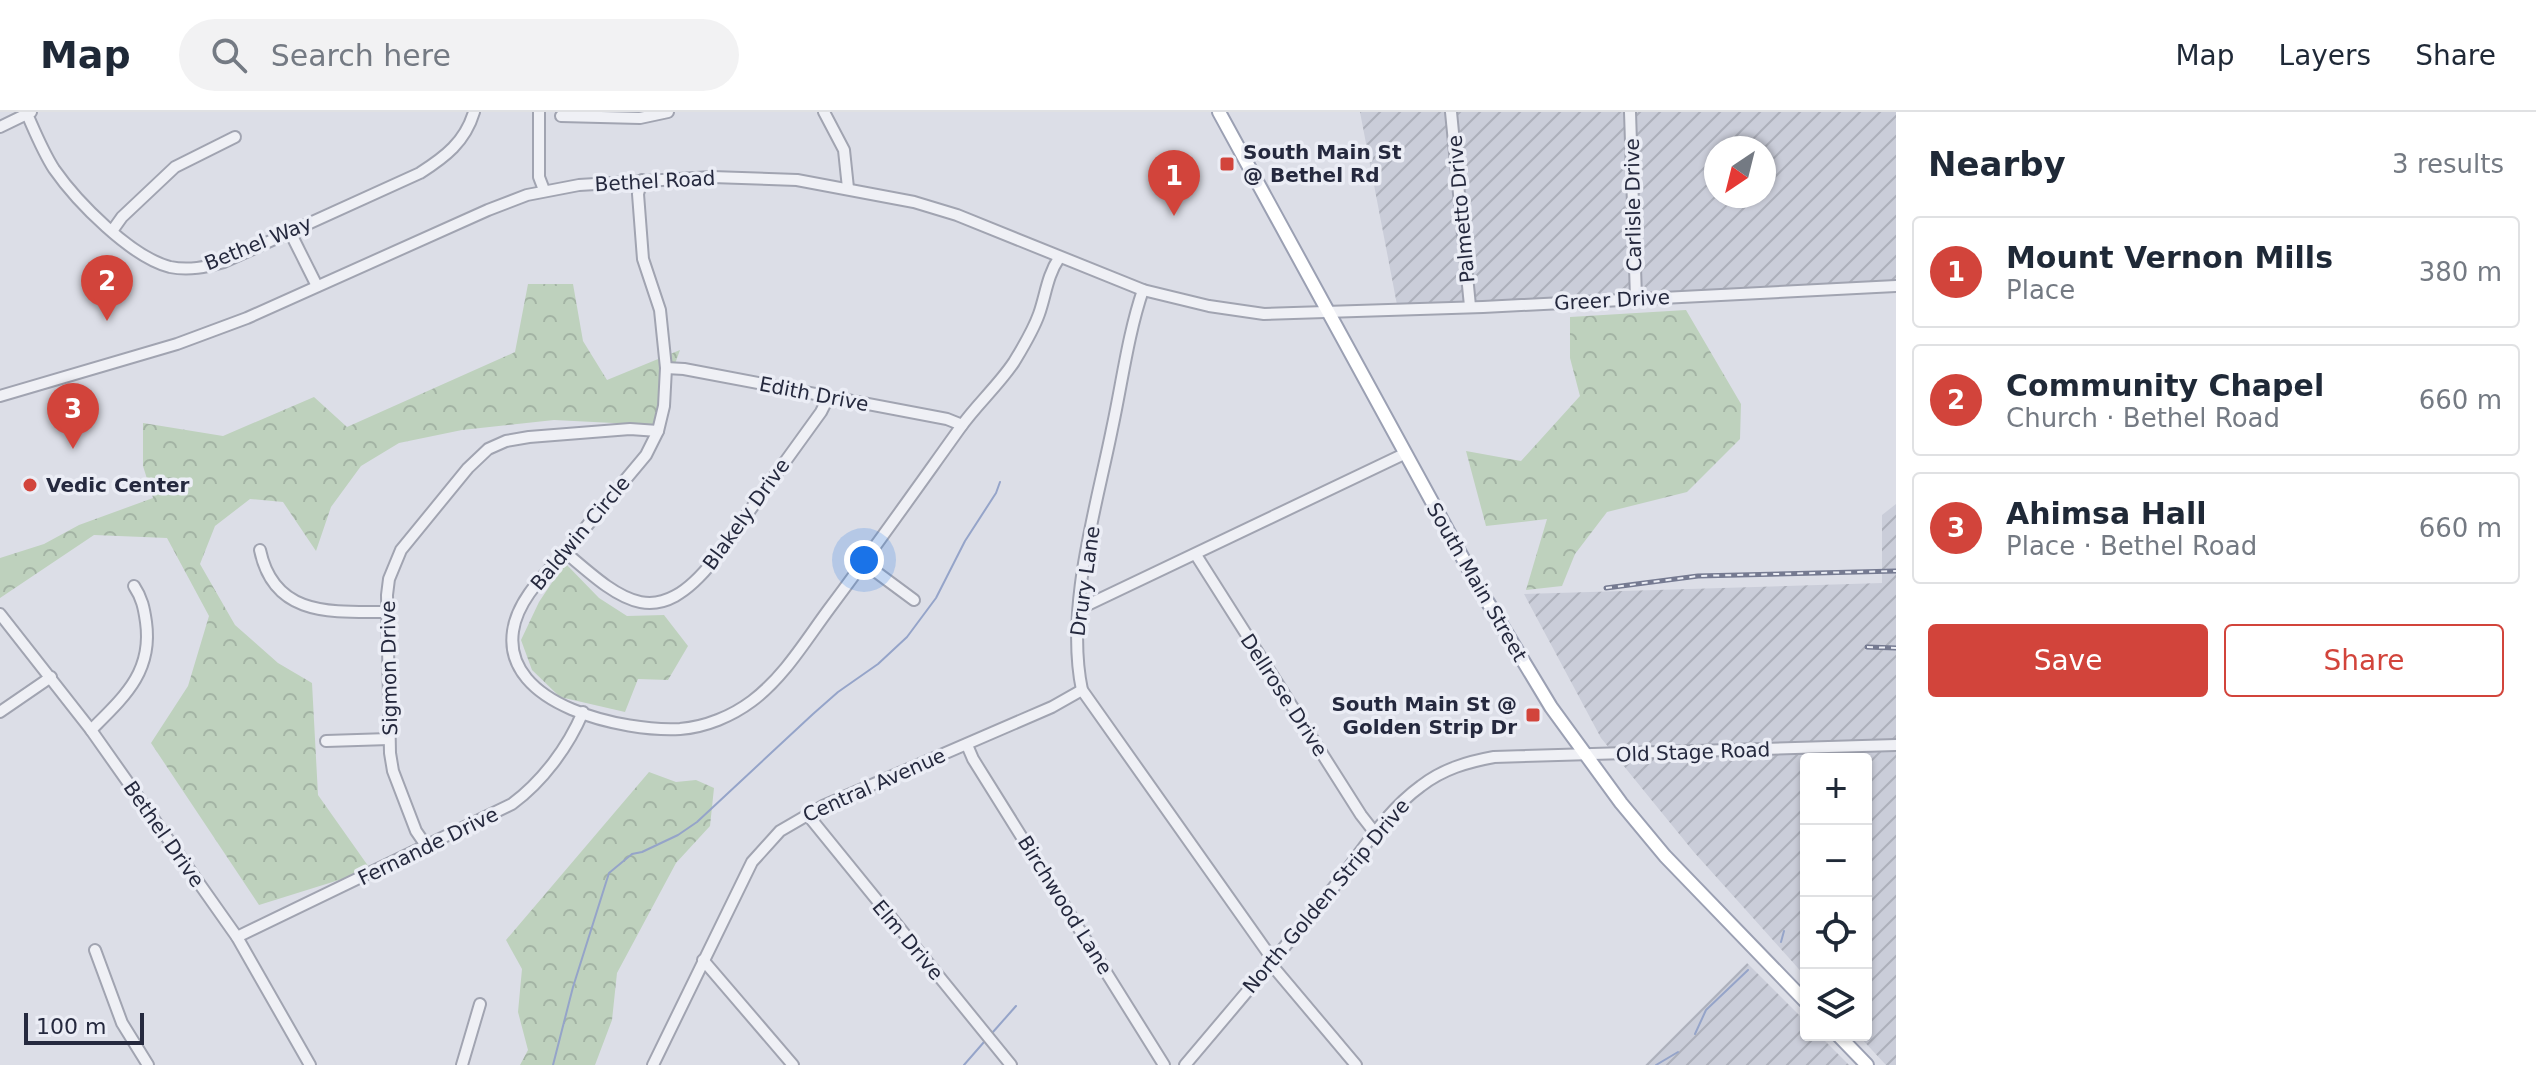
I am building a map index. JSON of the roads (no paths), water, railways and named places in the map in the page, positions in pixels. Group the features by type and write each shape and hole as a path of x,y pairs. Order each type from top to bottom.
{"main road":[{"name":"South Main Street","path":"1219,112 1404,454 1505,635 1551,707 1621,803 1665,856 1800,996"},
{"path":"1844,1041 1867,1065"}],"street":[{"name":"Bethel Way","path":"29,113 53,167 112,231 149,259 190,269 224,262 420,173 460,142 474,112"},
{"path":"539,112 539,177 544,190"},
{"path":"561,116 640,118 668,112"},
{"path":"824,112 844,150 848,188"},
{"name":"Palmetto Drive","path":"1451,112 1470,306"},
{"name":"Carlisle Drive","path":"1630,112 1636,298"},
{"path":"0,127 29,113"},
{"path":"112,231 122,217 175,167 235,137"},
{"name":"Bethel Road","path":"0,396 217,330 488,210 544,190 642,180 761,177 848,188 957,215 1143,290 1242,312 1328,312"},
{"name":"Baldwin Circle","path":"642,180 638,194 643,259 660,310 666,368 664,406 658,431 646,455 522,604 513,627 512,644 516,665 535,688 557,703 627,724 667,729 699,726 732,714 755,699 776,679 864,563 962,425 1013,364 1035,324 1050,271 1059,258"},
{"path":"290,232 317,286"},
{"name":"Greer Drive","path":"1328,312 1896,286"},
{"name":"Drury Lane","path":"1143,290 1096,510 1079,609 1075,642 1082,690 1272,961 1356,1065"},
{"name":"Edith Drive","path":"666,368 947,419 962,425"},
{"name":"Blakely Drive","path":"565,552 608,589 627,600 651,603 679,594 714,560 828,398"},
{"name":"Sigmon Drive","path":"427,847 416,831 395,781 389,739 389,579 401,550 468,468 488,449 506,441 529,437 630,429 658,431"},
{"path":"1079,609 1404,454"},
{"path":"260,550 273,584 299,603 329,611 387,612"},
{"name":"Dellrose Drive","path":"1196,555 1375,833"},
{"path":"864,563 914,600"},
{"path":"91,730 129,691 145,657 147,635 143,604 134,586"},
{"name":"Bethel Drive","path":"0,614 91,730 237,937 310,1065"},
{"path":"0,712 51,677"},
{"name":"Central Avenue","path":"653,1065 756,855 780,831 807,814 1052,707 1082,690"},
{"name":"Fernande Drive","path":"237,937 499,812 525,795 554,761 583,712"},
{"path":"326,741 389,739"},
{"name":"Birchwood Lane","path":"967,745 1164,1065"},
{"name":"Old Stage Road","path":"1586,755 1896,745"},
{"name":"North Golden Strip Drive","path":"1185,1065 1390,814 1413,791 1458,766 1494,757 1586,755"},
{"name":"Elm Drive","path":"807,814 1011,1065"},
{"path":"95,950 122,1023 148,1065"},
{"path":"703,960 793,1065"},
{"path":"462,1065 480,1004"}],"waterway":[{"path":"553,1065 573,987 609,873 632,854 678,835 697,822 813,714 878,664 907,637 936,598 1000,482"},
{"path":"1781,942 1784,931"},
{"path":"1695,1034 1706,1010 1748,970"},
{"path":"993,1032 1016,1006"},
{"path":"964,1065 984,1042"},
{"path":"1656,1065 1678,1052"}],"railway":[{"path":"1606,588 1698,576 1896,571"},
{"path":"1867,647 1896,648"}],"place":[{"name":"South Main St @ Bethel Rd","path":"1227,164"},
{"name":"Mount Vernon Mills","path":"1174,216"},
{"name":"Community Chapel","path":"107,321"},
{"name":"Ahimsa Hall","path":"73,449"},
{"name":"Vedic Center","path":"30,485"},
{"name":"South Main St @ Golden Strip Dr","path":"1533,715"}]}
